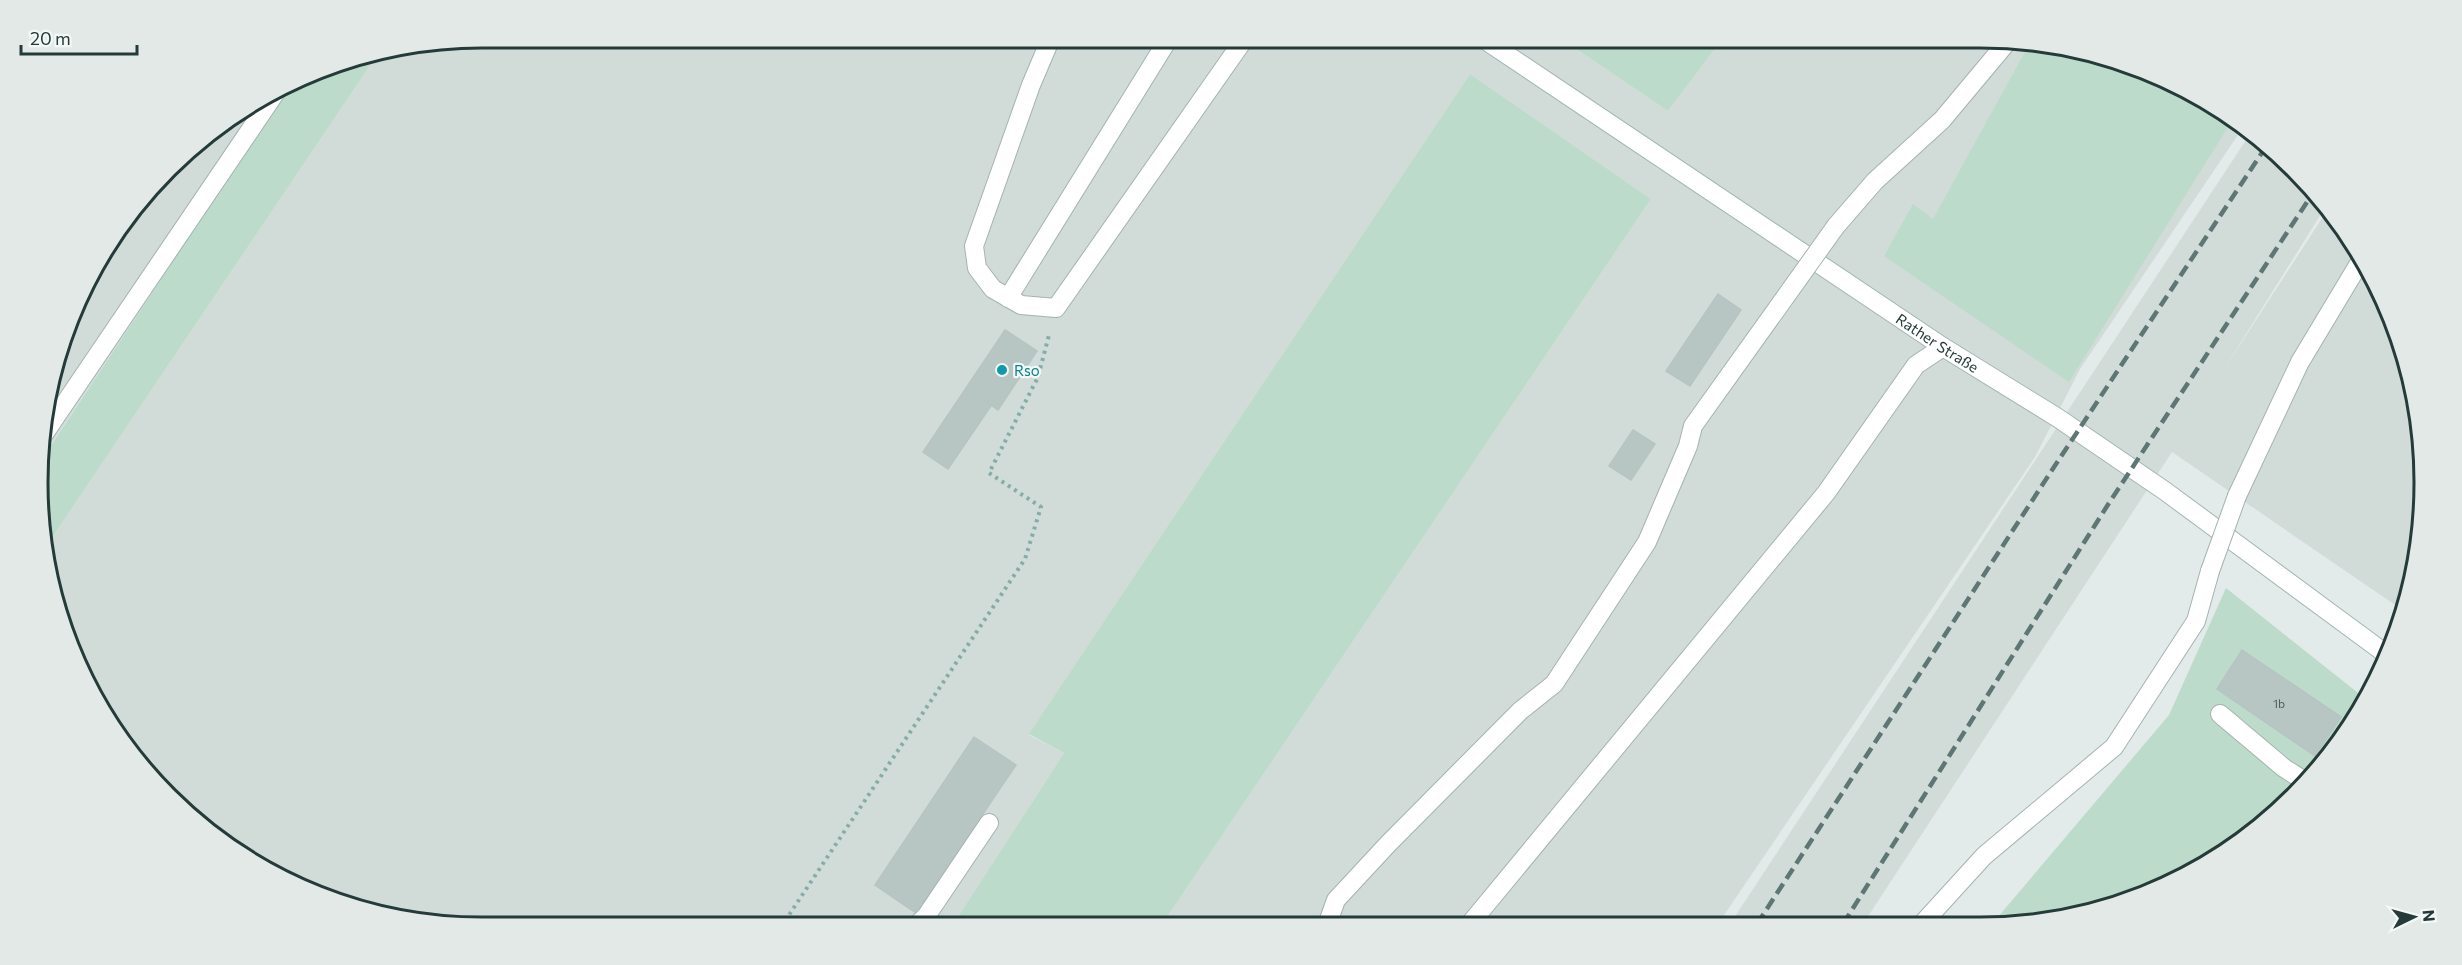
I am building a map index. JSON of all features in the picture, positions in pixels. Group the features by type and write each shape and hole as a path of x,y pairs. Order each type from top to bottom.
{"street":[{"path":"1047,48 1031,85 974,246 977,268 993,289 1021,305 1056,308 1238,48"},
{"path":"1008,298 1163,48"},
{"name":"Rather Straße","path":"1497,48 1943,347 2058,418 2165,491 2381,650"},
{"path":"1330,917 1335,900 1380,852 1520,711 1554,684 1647,542 1688,446 1693,426 1836,226 1875,181 1942,120 2002,49"},
{"path":"53,421 267,105"},
{"path":"1928,917 1984,856 2114,747 2196,621 2210,571 2237,496 2300,362 2357,267"},
{"path":"1476,917 1826,493 1916,365 1943,347"},
{"path":"2220,714 2284,768 2299,777"},
{"path":"925,917 989,823"}],"path":[{"path":"788,917 1025,559 1041,507 989,473 1038,377 1056,308"}],"shaded area":[{"path":"482,48 1575,48 1668,111 1715,48 1979,48 2025,51 1933,220 1914,205 1884,256 2223,123 2239,134 2080,369 2035,457 1723,917 1167,917 1651,199 1470,74 1029,735 1064,753 958,917 454,916 398,909 316,884 265,859 218,827 175,790 138,747 106,700 81,649 63,595 52,538 372,63 398,56"},
{"path":"283,97 50,446 56,398 71,343 93,290 121,241 156,196 196,156 241,121"},
{"path":"2246,140 2287,175 2321,214 2223,371 2323,217 2356,265 2381,316 2406,398 2413,454 2413,511 2406,567 2396,605 2172,452 1868,917 1735,917"}],"green space":[{"path":"1575,48 1715,48 1668,111"},
{"path":"2025,51 2064,56 2146,81 2197,106 2228,126 2069,382 1884,256 1913,204 1933,219"},
{"path":"372,63 52,538 48,482 50,447 283,97 316,81"},
{"path":"1470,74 1651,199 1167,917 958,917 1064,753 1029,734"},
{"path":"2226,588 2359,694 2324,747 2287,790 2244,827 2197,859 2146,884 2092,902 2064,909 1998,916 2169,715"}],"building":[{"path":"1718,294 1741,310 1690,386 1666,371"},
{"path":"1005,330 1031,347 948,469 923,452"},
{"name":"Rso","path":"1005,330 1037,351 998,410 966,388"},
{"path":"1633,430 1655,444 1631,480 1609,466"},
{"path":"2242,650 2341,717 2315,756 2217,689"},
{"path":"974,737 1016,765 916,913 875,885"}],"railway":[{"path":"1762,917 2262,153"},
{"path":"1847,917 2109,503 2309,199"}],"place":[{"name":"Rso","path":"1002,370"}]}
